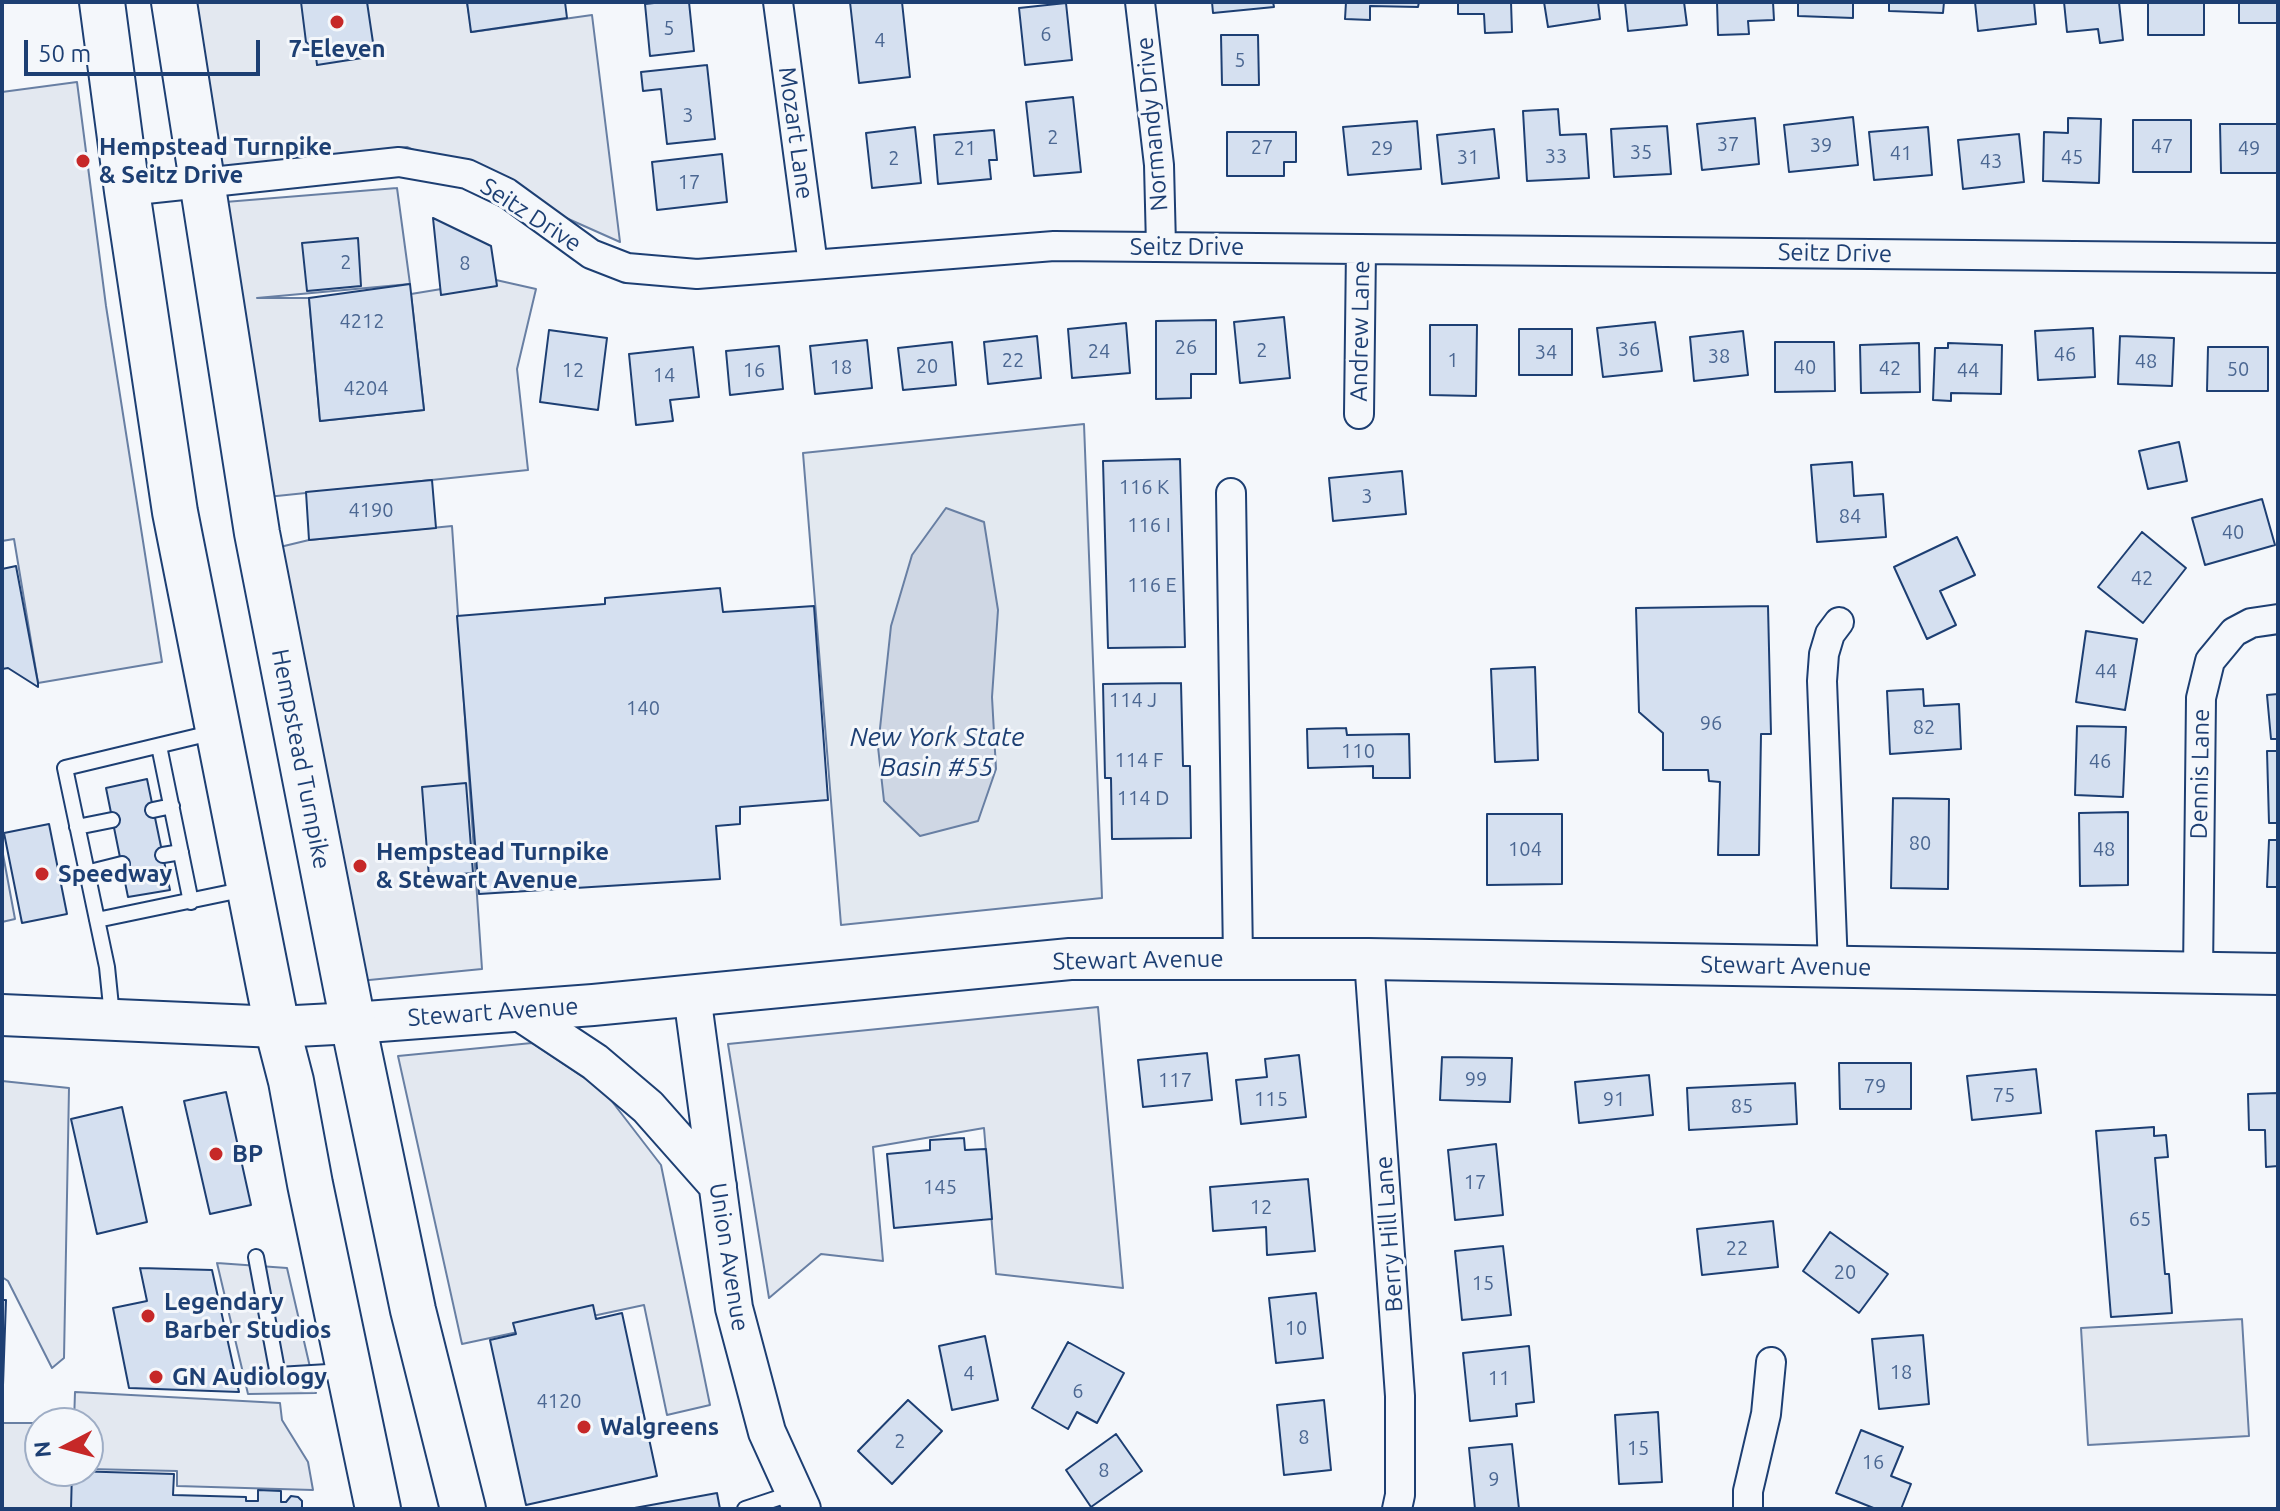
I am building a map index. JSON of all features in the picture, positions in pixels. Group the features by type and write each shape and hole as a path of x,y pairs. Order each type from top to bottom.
{"main road":[{"path":"102,2 175,512 277,1027 291,1081 378,1509"},
{"name":"Hempstead Turnpike","path":"174,2 257,533 413,1310 463,1509"},
{"name":"Stewart Avenue","path":"2,1015 277,1027 518,1011 1070,959 1369,959 2278,974"}],"street":[{"name":"Mozart Lane","path":"778,2 813,265"},
{"name":"Normandy Drive","path":"1140,2 1159,165 1161,246"},
{"name":"Seitz Drive","path":"127,191 399,162 467,174 507,193 591,254 627,268 697,274 1054,246 2278,258"},
{"name":"Andrew Lane","path":"1359,414 1361,249"},
{"path":"1231,493 1238,958"},
{"name":"Dennis Lane","path":"2198,973 2201,698 2210,661 2234,632 2251,623 2278,619"},
{"path":"1833,967 1822,681 1824,654 1830,634 1839,622"},
{"name":"Berry Hill Lane","path":"1369,959 1400,1396 1400,1495 1397,1509"},
{"name":"Union Avenue","path":"692,995 734,1308 767,1432 797,1501"},
{"path":"518,1011 595,1062 648,1107 718,1186"},
{"path":"1748,1509 1748,1491 1766,1414 1771,1362"}],"lane":[{"path":"113,1021 107,967 65,768 218,731"},
{"path":"159,746 191,902"},
{"path":"153,810 172,806"},
{"path":"77,827 112,820"},
{"path":"163,855 181,852"},
{"path":"86,873 122,864"},
{"path":"97,920 249,888"},
{"path":"256,1257 278,1375 349,1370"},
{"path":"745,1509 797,1501"}],"shaded area":[{"path":"195,2 467,2 472,32 592,15 620,242 407,147 213,168"},
{"path":"77,82 106,306 162,662 38,683 14,539 2,541 2,92"},
{"path":"397,188 410,284 257,298 309,298 320,421 424,410 411,294 496,280 536,289 517,369 528,470 267,497 225,202"},
{"path":"1084,424 1102,898 841,925 803,453"},
{"path":"452,526 482,969 359,981 280,547 309,540"},
{"path":"2,849 15,919 2,922"},
{"path":"1098,1007 1123,1288 996,1274 984,1128 873,1147 883,1261 821,1254 769,1298 728,1044"},
{"path":"532,1043 604,1091 661,1165 710,1405 667,1415 644,1305 462,1344 398,1056"},
{"path":"2,1081 69,1088 64,1358 52,1368 8,1281 2,1277"},
{"path":"217,1263 287,1268 316,1393 248,1394"},
{"path":"2242,1319 2249,1436 2088,1445 2081,1328"},
{"path":"75,1392 280,1403 282,1420 308,1462 313,1490 177,1486 177,1471 104,1469 104,1407 75,1407"},
{"path":"2,1423 24,1423 24,1487 72,1487 72,1509 2,1509"}],"water":[{"name":"New York State Basin #55","path":"946,508 984,522 998,610 992,697 996,769 978,821 920,836 884,801 878,747 891,626 912,555"}],"building":[{"name":"7-Eleven","path":"301,2 367,2 375,56 317,65 315,49 306,42"},
{"path":"467,2 565,2 567,18 471,32"},
{"path":"689,2 694,51 650,56 645,4"},
{"path":"850,2 902,2 910,77 859,83"},
{"path":"1212,2 1273,2 1274,7 1213,13"},
{"path":"1346,2 1419,2 1418,7 1370,6 1370,20 1345,19"},
{"path":"1458,2 1511,2 1512,32 1485,33 1484,14 1458,14"},
{"path":"1544,2 1598,2 1600,19 1548,27"},
{"path":"1625,2 1684,2 1687,25 1628,31"},
{"path":"1717,2 1773,2 1774,20 1748,21 1749,34 1718,35"},
{"path":"1798,2 1853,2 1853,18 1798,16"},
{"path":"1889,2 1944,2 1943,13 1889,11"},
{"path":"1975,2 2034,2 2036,24 1978,31"},
{"path":"2064,2 2119,2 2123,40 2100,43 2098,29 2067,32"},
{"path":"2148,2 2204,2 2204,35 2148,35"},
{"path":"2239,2 2278,2 2278,23 2239,23"},
{"path":"1066,3 1072,60 1025,65 1019,8"},
{"path":"1221,35 1258,35 1259,85 1222,85"},
{"path":"707,65 715,139 667,144 661,89 643,91 641,72"},
{"path":"1073,97 1081,172 1034,176 1026,102"},
{"path":"1558,109 1560,135 1586,134 1589,178 1527,181 1523,111"},
{"path":"1853,117 1858,165 1789,172 1784,125"},
{"path":"1755,118 1759,164 1702,170 1697,124"},
{"path":"2068,118 2101,119 2099,183 2043,181 2044,132 2068,133"},
{"path":"2133,120 2191,120 2191,172 2133,172"},
{"path":"1417,121 1421,169 1348,175 1343,127"},
{"path":"2220,124 2278,124 2278,173 2221,173"},
{"path":"1667,126 1671,174 1614,177 1611,129"},
{"path":"915,127 921,183 872,188 866,133"},
{"path":"1928,127 1932,175 1874,180 1869,132"},
{"path":"1494,129 1499,178 1442,184 1437,135"},
{"path":"994,130 997,160 989,160 991,179 938,184 934,135"},
{"path":"1227,132 1296,132 1296,162 1284,162 1284,176 1227,176"},
{"path":"2019,134 2024,182 1963,189 1958,140"},
{"path":"722,154 727,202 657,210 652,162"},
{"path":"433,218 491,246 497,286 441,295"},
{"path":"358,238 361,286 307,291 302,243"},
{"path":"410,284 424,410 320,421 309,298"},
{"path":"1284,317 1290,378 1240,383 1234,322"},
{"path":"1216,320 1216,374 1191,374 1191,398 1156,399 1156,321"},
{"path":"1655,322 1662,371 1603,377 1597,328"},
{"path":"1126,323 1130,373 1072,378 1068,329"},
{"path":"1430,325 1477,325 1476,396 1430,395"},
{"path":"2093,328 2095,377 2038,380 2035,331"},
{"path":"1519,329 1572,329 1572,375 1519,375"},
{"path":"549,330 607,338 598,410 540,402"},
{"path":"1743,331 1748,375 1694,381 1690,337"},
{"path":"1037,336 1041,378 988,384 984,342"},
{"path":"2120,336 2174,338 2172,386 2118,384"},
{"path":"867,340 872,388 815,394 810,346"},
{"path":"952,342 956,385 903,390 898,348"},
{"path":"1775,342 1834,342 1835,391 1775,392"},
{"path":"1919,343 1920,392 1861,393 1860,345"},
{"path":"1948,343 2002,345 2001,394 1951,393 1951,401 1933,400 1935,348 1948,348"},
{"path":"779,346 783,389 730,395 726,351"},
{"path":"693,347 699,397 670,400 673,421 636,425 629,354"},
{"path":"2208,347 2268,347 2268,391 2207,391"},
{"path":"2179,442 2187,481 2148,489 2139,451"},
{"path":"1180,459 1185,647 1108,648 1103,461"},
{"path":"1852,462 1854,496 1883,494 1886,537 1817,542 1811,465"},
{"path":"1402,471 1406,514 1333,521 1329,478"},
{"path":"432,480 436,528 309,540 306,492"},
{"path":"2262,499 2275,545 2205,565 2192,518"},
{"path":"2142,532 2186,568 2143,623 2098,587"},
{"path":"1957,537 1975,575 1940,591 1956,625 1927,639 1894,567"},
{"path":"16,566 38,687 8,668 2,669 2,569"},
{"path":"720,588 723,612 814,606 828,800 740,807 740,824 716,826 720,879 479,894 457,616 605,604 605,598"},
{"path":"1768,606 1771,734 1761,734 1759,855 1718,855 1720,782 1709,781 1708,770 1663,770 1663,733 1639,712 1636,608"},
{"path":"2086,631 2137,639 2125,710 2076,702"},
{"path":"1535,667 1538,760 1495,762 1491,669"},
{"path":"1181,683 1183,766 1190,766 1191,838 1112,839 1111,778 1105,778 1103,684"},
{"path":"1923,689 1924,706 1959,704 1961,749 1890,754 1887,691"},
{"path":"2278,694 2278,739 2271,739 2267,695"},
{"path":"2077,726 2126,727 2123,797 2075,795"},
{"path":"1346,728 1347,735 1409,734 1410,778 1373,778 1373,766 1308,768 1307,729"},
{"path":"2267,751 2278,751 2278,823 2269,823"},
{"path":"147,779 170,890 128,897 106,788"},
{"path":"466,783 473,873 429,877 422,787"},
{"path":"1893,798 1949,799 1948,889 1891,888"},
{"path":"2128,812 2128,885 2080,886 2079,813"},
{"path":"1487,814 1562,814 1562,884 1487,885"},
{"path":"49,824 67,914 22,923 4,833"},
{"path":"2269,840 2278,840 2278,887 2267,887"},
{"path":"1207,1053 1212,1100 1143,1107 1138,1060"},
{"path":"1299,1055 1306,1117 1241,1124 1236,1080 1267,1077 1265,1059"},
{"path":"1442,1057 1512,1058 1510,1102 1440,1100"},
{"path":"1839,1063 1911,1063 1911,1109 1840,1109"},
{"path":"2036,1069 2041,1113 1972,1120 1967,1076"},
{"path":"1649,1075 1653,1115 1579,1123 1575,1082"},
{"path":"1795,1083 1797,1124 1689,1130 1687,1088"},
{"path":"226,1092 251,1205 210,1214 184,1101"},
{"path":"2278,1093 2278,1166 2266,1167 2265,1130 2249,1130 2248,1094"},
{"path":"122,1107 147,1222 97,1234 71,1119"},
{"path":"2154,1127 2154,1136 2166,1135 2168,1157 2155,1158 2165,1274 2169,1274 2172,1313 2111,1317 2096,1131"},
{"path":"964,1138 965,1150 986,1149 992,1219 894,1228 887,1154 930,1150 930,1140"},
{"path":"1496,1144 1503,1215 1455,1220 1448,1150"},
{"path":"1308,1179 1315,1251 1267,1255 1266,1227 1213,1231 1210,1187"},
{"path":"1773,1221 1778,1267 1702,1275 1697,1229"},
{"path":"1830,1232 1888,1274 1859,1313 1803,1271"},
{"path":"1503,1246 1511,1315 1462,1320 1455,1251"},
{"path":"140,1268 212,1270 239,1392 129,1388 113,1308 147,1301"},
{"path":"1316,1293 1323,1358 1276,1363 1269,1298"},
{"path":"2,1300 6,1300 3,1385 2,1385"},
{"name":"Walgreens","path":"593,1305 596,1319 622,1313 657,1476 526,1505 490,1340 516,1334 513,1323"},
{"path":"1923,1335 1929,1404 1879,1409 1872,1339"},
{"path":"985,1336 998,1400 952,1410 939,1346"},
{"path":"1068,1342 1124,1373 1097,1423 1077,1412 1068,1429 1032,1408"},
{"path":"1529,1346 1534,1402 1516,1404 1517,1416 1470,1421 1463,1353"},
{"path":"908,1400 942,1431 892,1484 858,1451"},
{"path":"1324,1400 1331,1470 1284,1475 1277,1405"},
{"path":"1658,1412 1662,1482 1619,1484 1615,1415"},
{"path":"1861,1430 1903,1447 1891,1476 1911,1484 1901,1509 1876,1509 1836,1493"},
{"path":"1116,1434 1142,1471 1091,1507 1066,1470"},
{"path":"1512,1444 1519,1509 1475,1509 1469,1448"},
{"path":"104,1472 174,1474 173,1495 246,1497 246,1501 258,1501 258,1490 281,1491 281,1502 286,1502 291,1496 302,1501 299,1509 71,1509 72,1487 104,1487"},
{"path":"717,1493 720,1509 629,1509"}],"place":[{"name":"7-Eleven","path":"337,22"},
{"name":"Hempstead Turnpike & Seitz Drive","path":"83,161"},
{"name":"Hempstead Turnpike & Stewart Avenue","path":"360,866"},
{"name":"Speedway","path":"42,874"},
{"name":"BP","path":"216,1154"},
{"name":"Legendary Barber Studios","path":"148,1316"},
{"name":"GN Audiology","path":"156,1377"},
{"name":"Walgreens","path":"584,1427"}]}
